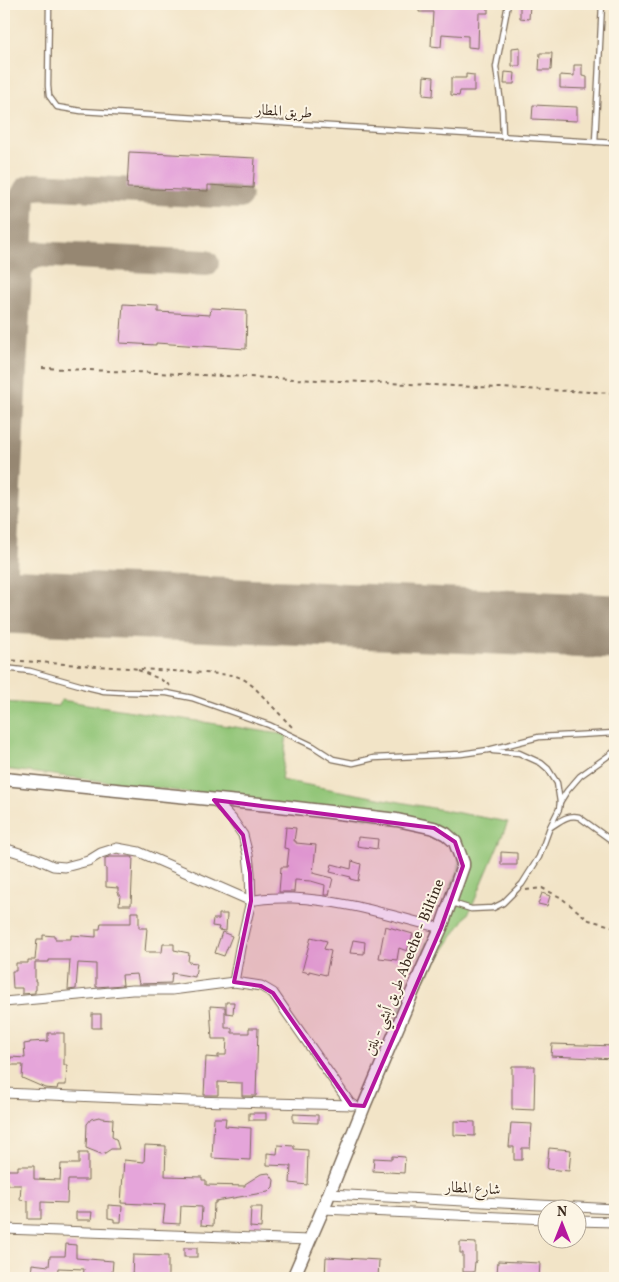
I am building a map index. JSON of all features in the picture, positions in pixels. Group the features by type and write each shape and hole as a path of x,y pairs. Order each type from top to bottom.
{"main road":[{"name":"طريق أبشي - بلتن Abeche - Biltine","path":"4,779 280,806 397,820 434,828 446,834 455,842 463,863 441,928 358,1106 323,1209 293,1278"}],"street":[{"path":"214,800 232,819 243,835 250,873 251,901 234,982"},
{"path":"4,848 53,866 65,867 88,861 101,853 118,848 130,850 139,852 251,901 262,898 278,898 336,902 441,928"},
{"path":"4,1002 132,990 172,990 234,982 261,986 273,993 358,1106"},
{"path":"4,1093 358,1106"},
{"name":"شارع المطار","path":"328,1194 536,1207"},
{"name":"شارع المطار","path":"323,1209 536,1219"},
{"name":"شارع المطار","path":"586,1209 615,1209"},
{"path":"586,1221 615,1222"},
{"path":"4,1228 309,1240"}],"lane":[{"name":"طريق المطار","path":"49,4 48,86 50,96 58,107 81,111 615,144"},
{"path":"503,137 502,111 496,67 508,4"},
{"path":"596,142 602,4"},
{"path":"4,668 30,670 104,691 167,693 200,700 269,725 342,762 353,763 374,758 461,754 488,750 539,737 615,733"},
{"path":"450,903 471,909 493,908 503,903 522,884 539,858 550,827 559,809 560,802 557,783 548,769 541,763 520,753 488,750"},
{"path":"560,802 580,776 615,751"},
{"path":"550,827 569,816 576,816 615,843"}],"path":[{"path":"42,368 615,393"},
{"path":"4,660 234,675 254,687 294,729"},
{"path":"134,668 160,679 184,696"},
{"path":"514,892 542,888 560,897 589,920 615,927"}],"highlighted area":[{"path":"214,800 434,828 455,842 463,866 441,928 364,1106 351,1105 273,993 261,986 234,982 251,901 250,873 243,835"}],"green space":[{"path":"61,700 287,735 281,780 508,822 471,909 387,1036 459,867 458,847 429,827 142,786 4,769 4,702 59,706"}],"building":[{"path":"419,4 488,4 488,13 479,13 478,48 468,47 468,36 442,34 441,47 431,46 433,12 419,12"},
{"path":"520,4 530,4 529,19 520,18"},
{"path":"520,47 520,66 512,66 512,48"},
{"path":"540,53 552,53 551,70 539,70"},
{"path":"574,65 582,65 582,76 587,77 587,89 560,88 560,75 574,76"},
{"path":"505,72 515,73 514,84 504,84"},
{"path":"466,74 474,75 474,91 460,91 459,96 451,95 451,78 466,78"},
{"path":"424,76 434,77 433,96 423,95"},
{"path":"533,105 577,107 577,121 532,119"},
{"path":"129,152 255,158 253,188 208,185 208,191 127,188"},
{"path":"123,304 158,306 158,312 210,315 211,308 247,310 246,349 156,343 156,345 120,343"},
{"path":"286,827 296,828 294,841 296,843 316,845 313,873 333,878 329,895 324,895 325,885 311,881 295,880 294,892 279,892 281,867 287,867 289,849 284,848"},
{"path":"358,837 378,839 377,849 357,846"},
{"path":"501,852 517,853 517,865 501,865"},
{"path":"133,857 131,905 119,905 120,894 118,894 118,888 106,887 105,858"},
{"path":"352,861 361,864 358,881 350,879 351,877 330,872 332,864 351,869"},
{"path":"542,893 550,896 547,906 538,904"},
{"path":"131,912 139,912 139,928 147,928 145,952 162,952 163,944 174,944 174,950 189,953 188,962 197,963 195,977 172,973 171,983 139,984 137,974 122,975 123,985 96,987 96,964 78,963 76,989 68,990 70,960 49,960 49,962 35,962 35,993 22,994 22,988 13,988 12,971 16,971 16,963 28,963 28,960 35,960 37,939 43,939 43,935 55,936 55,939 71,939 71,935 96,937 96,929 100,929 101,923 131,923"},
{"path":"219,914 227,914 226,931 218,930 219,927 212,926 213,919 219,919"},
{"path":"385,926 413,934 407,951 399,948 397,960 379,958"},
{"path":"222,932 232,936 224,956 215,953"},
{"path":"311,937 327,941 324,949 331,951 326,975 302,971"},
{"path":"353,940 365,942 364,954 350,953"},
{"path":"226,1002 234,1002 233,1014 226,1013"},
{"path":"210,1006 225,1007 225,1028 232,1028 232,1033 249,1033 249,1028 258,1028 256,1096 242,1096 242,1083 218,1082 218,1095 204,1095 206,1057 218,1058 218,1055 226,1055 227,1039 212,1039"},
{"path":"92,1014 101,1014 101,1028 92,1028"},
{"path":"48,1033 64,1033 64,1065 67,1065 66,1085 58,1085 57,1089 45,1088 22,1078 23,1065 11,1065 11,1057 25,1058 24,1044 48,1041"},
{"path":"552,1044 615,1046 615,1059 551,1056"},
{"path":"512,1066 535,1066 534,1110 512,1109"},
{"path":"249,1113 266,1113 266,1120 249,1120"},
{"path":"293,1114 318,1115 318,1123 293,1122"},
{"path":"99,1117 113,1119 112,1137 116,1139 119,1149 111,1149 101,1154 86,1148 87,1124 91,1119"},
{"path":"214,1118 226,1118 225,1126 251,1128 250,1160 212,1158"},
{"path":"454,1121 475,1122 475,1136 454,1135"},
{"path":"511,1123 532,1124 530,1148 522,1148 522,1160 514,1160 514,1147 509,1147"},
{"path":"145,1145 166,1146 165,1176 202,1177 202,1180 206,1180 206,1185 245,1186 245,1184 261,1174 269,1173 274,1180 273,1187 268,1192 216,1201 214,1203 213,1226 201,1225 202,1207 181,1206 180,1224 163,1223 165,1205 121,1203 124,1160 144,1162"},
{"path":"278,1145 294,1146 294,1149 308,1150 307,1185 290,1183 291,1166 267,1165 267,1153 277,1154"},
{"path":"549,1148 571,1150 569,1171 547,1169"},
{"path":"79,1153 88,1153 88,1180 68,1180 67,1203 41,1202 41,1219 28,1219 28,1201 20,1200 21,1185 7,1185 7,1182 4,1182 4,1170 18,1170 18,1166 34,1166 34,1179 60,1180 61,1164 79,1164"},
{"path":"392,1156 405,1157 404,1173 373,1171 374,1158 392,1159"},
{"path":"108,1205 122,1206 121,1222 114,1222 114,1219 108,1218"},
{"path":"251,1207 262,1207 261,1228 250,1227"},
{"path":"76,1212 92,1212 91,1220 76,1220"},
{"path":"460,1242 476,1243 474,1272 463,1272 463,1253 460,1253"},
{"path":"66,1244 76,1245 76,1258 113,1261 112,1274 100,1273 100,1278 83,1278 84,1269 58,1268 57,1278 31,1278 32,1264 49,1266 50,1256 65,1256"},
{"path":"184,1248 197,1248 197,1257 184,1257"},
{"path":"133,1255 168,1256 168,1278 132,1277"},
{"path":"326,1257 379,1260 378,1278 325,1277"},
{"path":"498,1261 540,1263 539,1278 509,1278 510,1274 497,1274"}],"taxiway":[{"path":"4,568 23,196 27,189 35,186 239,196"},
{"path":"19,270 26,260 37,254 206,263"}],"runway":[{"path":"4,601 615,627"}]}
